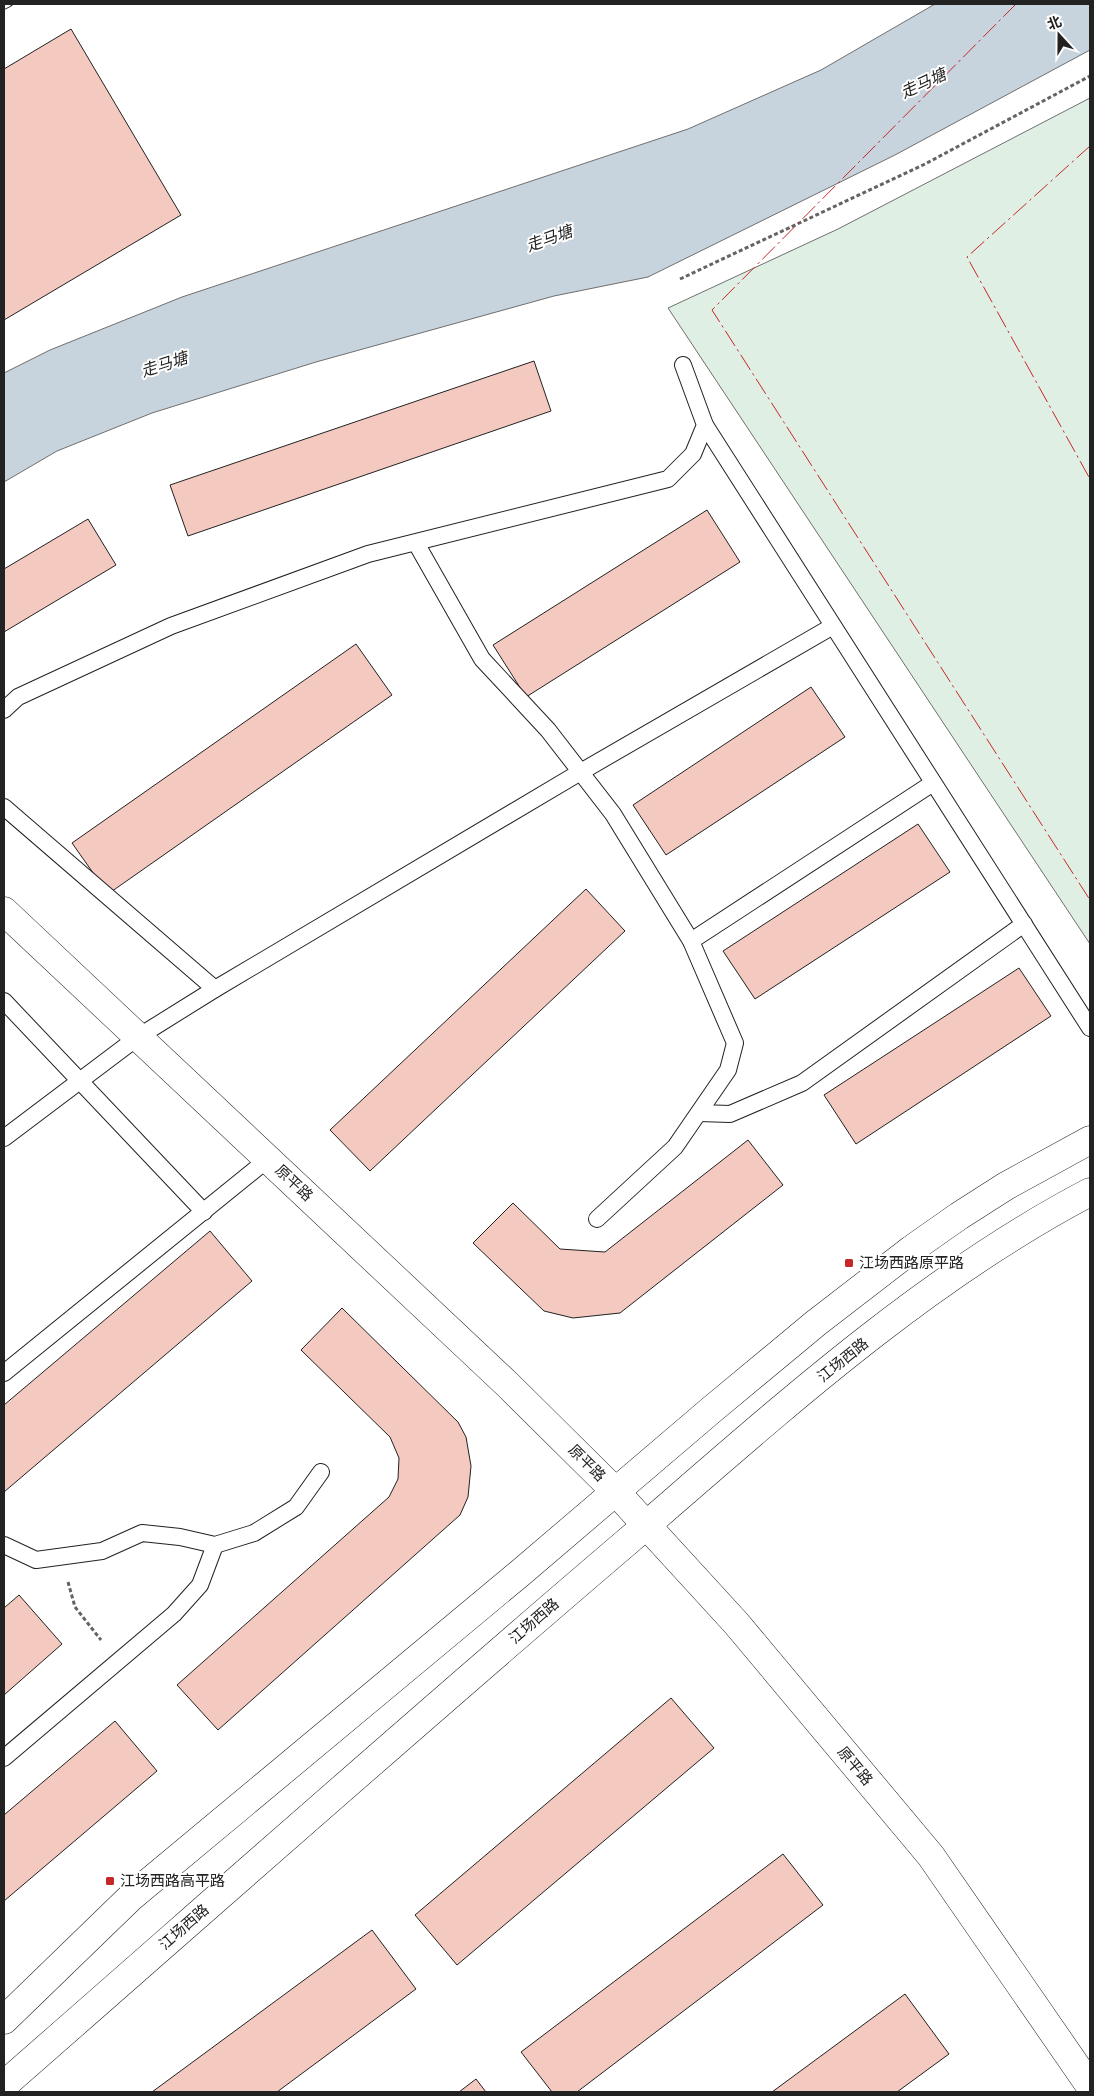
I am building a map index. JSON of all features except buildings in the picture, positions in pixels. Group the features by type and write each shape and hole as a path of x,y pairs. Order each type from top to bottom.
{"main road":[{"name":"原平路","path":"4,911 508,1385 616,1492 736,1623 931,1856 1090,2086"},
{"path":"4,2020 131,1897 512,1581 816,1323 912,1249 959,1216 1006,1186 1090,1140"},
{"name":"江场西路","path":"4,2085 646,1525 844,1359 938,1285 1022,1230 1090,1192"}],"lane":[{"path":"684,365 705,425 1090,1028"},
{"path":"4,710 18,697 171,626 368,554 668,479 693,454 705,425"},
{"path":"416,543 482,659 548,730 613,814 691,941 735,1042 728,1070 675,1147 597,1218"},
{"path":"4,1138 138,1037 215,989 581,772 833,626"},
{"path":"691,941 933,783"},
{"path":"4,807 215,989"},
{"path":"698,1113 730,1114 802,1083 1024,924"},
{"path":"4,1000 78,1081 204,1212"},
{"path":"4,1373 268,1160"},
{"path":"4,1545 36,1560 102,1551 142,1533 180,1537 215,1545 254,1533 296,1507 321,1472"},
{"path":"4,1758 174,1614 200,1585 215,1545"}],"path":[{"path":"680,279 925,164 1090,76"},
{"path":"62,1557 75,1607 94,1633 120,1660"}],"green space":[{"path":"1090,98 1090,944 668,308 838,229"}],"water":[{"name":"走马塘","path":"935,4 1090,4 1090,50 895,155 648,277 554,296 316,362 152,413 57,451 4,482 4,373 50,350 182,297 688,129 821,70"}],"railway":[{"path":"4,7 10,4"}],"power":[{"path":"1016,4 712,310 1090,900"},
{"path":"1090,146 967,257 1090,479"}],"place":[{"name":"江场西路原平路","path":"849,1263"},
{"name":"江场西路高平路","path":"110,1881"}]}
